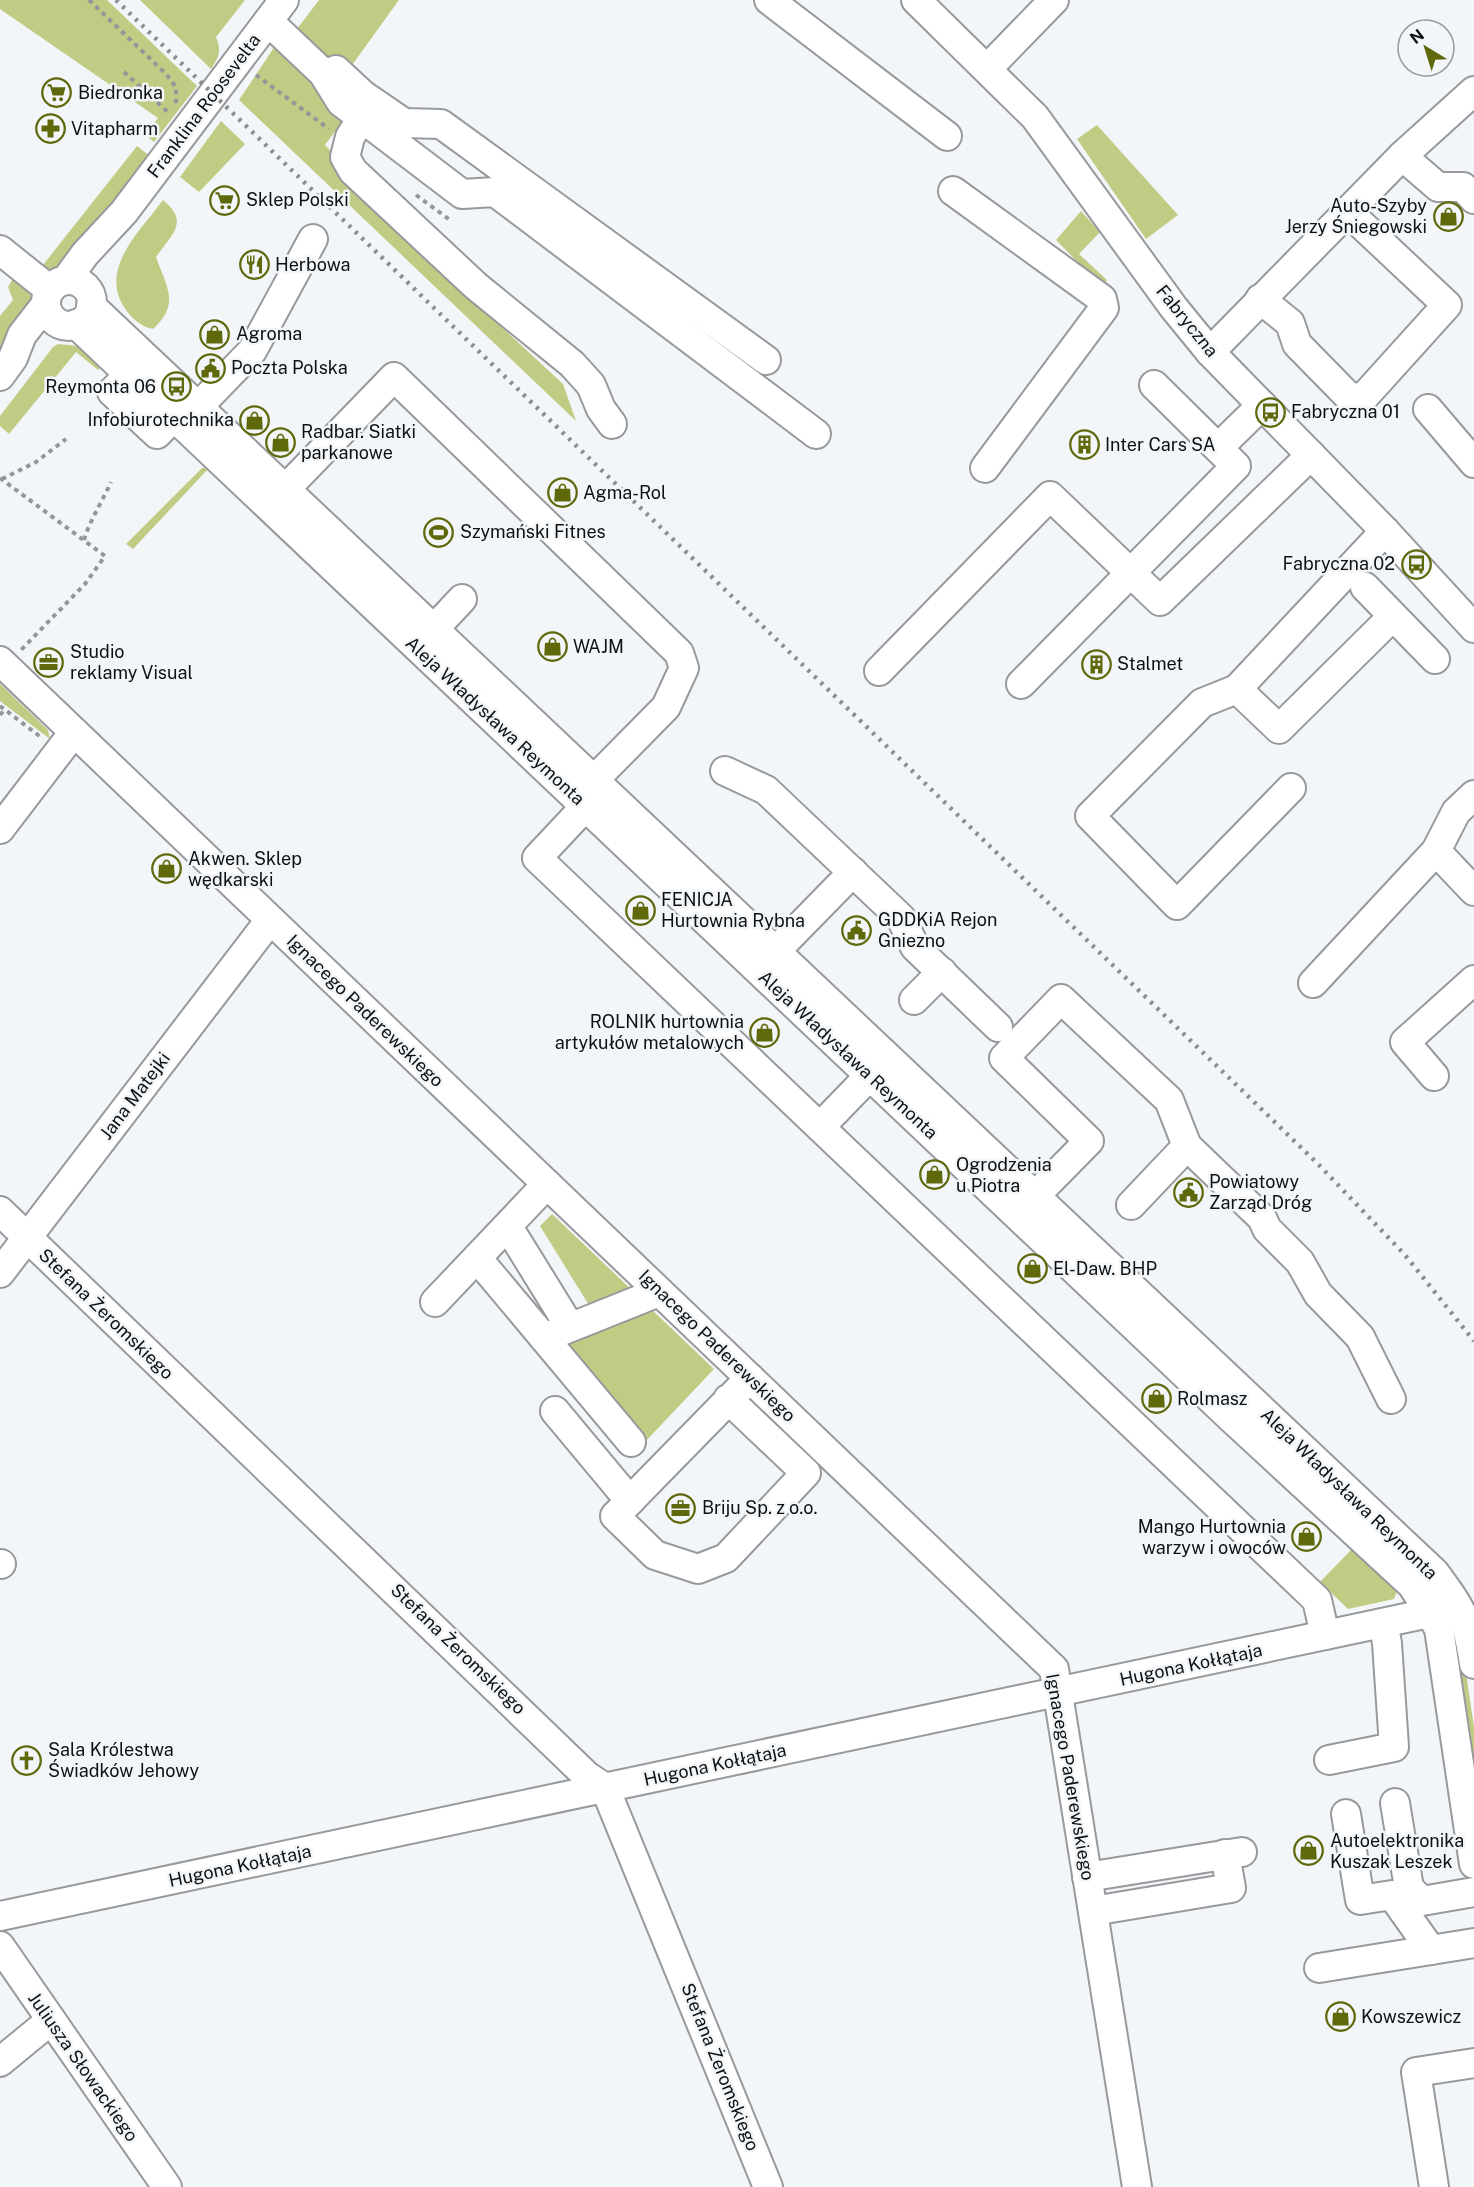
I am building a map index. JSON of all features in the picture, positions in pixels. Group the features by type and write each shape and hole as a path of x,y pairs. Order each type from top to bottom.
{"street":[{"path":"769,0 947,136"},
{"name":"Fabryczna","path":"916,0 988,68 1035,117 1174,308 1210,352 1385,531 1474,628"},
{"path":"988,68 1054,0"},
{"path":"276,10 323,73 340,102 462,194 495,192 816,434"},
{"name":"Franklina Roosevelta","path":"7,367 71,299 124,212 276,10"},
{"path":"336,69 363,94 404,123 441,124 766,360"},
{"path":"1210,352 1402,156 1474,91"},
{"path":"362,118 350,136 345,157 353,171 461,273 572,364 591,385 601,409 612,424"},
{"path":"1402,156 1438,187 1462,187 1474,199"},
{"path":"953,190 1102,299 1104,308 985,468"},
{"path":"1260,299 1290,323 1297,344 1349,398 1362,398 1447,305 1347,211"},
{"path":"187,408 252,351 313,238"},
{"name":"Aleja Władysława Reymonta","path":"0,250 71,299 137,366 187,408 277,498 594,792"},
{"name":"Aleja Władysława Reymonta","path":"71,299 97,291 102,307 137,366"},
{"path":"277,498 394,377 679,653 684,668 666,707 537,858 1317,1600 1325,1635"},
{"path":"1021,684 1236,466 1154,385"},
{"path":"1218,448 1262,405"},
{"path":"1428,409 1474,463"},
{"path":"879,671 1050,496 1160,601 1311,455"},
{"name":"Aleja Władysława Reymonta","path":"277,498 434,629 594,792 766,960 1240,1407 1412,1585 1439,1629 1474,1864"},
{"path":"1291,788 1178,905 1090,816 1203,703 1237,689 1385,531"},
{"path":"1365,587 1435,659"},
{"path":"434,629 462,599"},
{"path":"1237,689 1279,729 1392,617"},
{"name":"Ignacego Paderewskiego","path":"8,658 62,738 270,920 1054,1669 1137,2187"},
{"path":"0,829 62,738"},
{"path":"725,771 766,790 901,918 915,947 998,1027"},
{"path":"1313,983 1436,851 1456,812 1474,795"},
{"path":"1436,851 1474,891"},
{"path":"766,960 853,872"},
{"name":"Jana Matejki","path":"0,1273 270,920"},
{"path":"914,1000 942,972"},
{"path":"1434,1076 1405,1042 1474,980"},
{"path":"1026,1205 1089,1142 1004,1058 1061,999 1169,1100 1187,1146 1262,1218 1267,1229 1300,1262 1318,1294 1360,1337 1391,1399"},
{"path":"820,1127 878,1066"},
{"path":"1131,1204 1187,1146"},
{"path":"435,1302 547,1184"},
{"name":"Stefana Żeromskiego","path":"0,1211 587,1776 604,1788 768,2187"},
{"path":"515,1238 570,1327"},
{"path":"477,1258 631,1442"},
{"path":"544,1338 659,1292"},
{"path":"728,1399 806,1473 726,1558 698,1569 655,1555 615,1516 728,1399 750,1378"},
{"name":"Aleja Władysława Reymonta","path":"1240,1407 1434,1573 1467,1605 1474,1664"},
{"path":"555,1411 630,1501"},
{"name":"Hugona Kołłątaja","path":"0,1916 1057,1694 1467,1605"},
{"path":"1329,1760 1394,1747 1387,1643 1383,1623"},
{"path":"1395,1803 1409,1888 1422,1901 1474,1892"},
{"path":"1346,1814 1360,1900 1392,1896 1431,1950"},
{"path":"1087,1877 1234,1853 1231,1888 1093,1911"},
{"path":"1319,1968 1474,1943"},
{"name":"Juliusza Słowackiego","path":"0,1946 162,2185"},
{"path":"0,2062 51,2020"},
{"path":"1434,2187 1416,2072 1474,2063"}],"path":[{"path":"89,0 176,87 175,118 124,72"},
{"path":"8,658 85,584 105,556 1,478 36,462 66,439"},
{"path":"84,540 111,482"},
{"path":"0,706 62,738"},
{"path":"0,715 4,709"}],"green space":[{"path":"0,0 107,0 197,86 154,142 145,135 158,118 0,9"},
{"path":"140,0 245,0 216,37 219,54 211,69"},
{"path":"319,0 399,0 334,90 351,110 325,145 495,321 563,384 576,421 239,100 277,43 297,29"},
{"path":"221,121 245,144 199,192 180,177"},
{"path":"1097,125 1178,215 1146,239 1077,139"},
{"path":"137,146 150,156 61,272 55,273 43,265"},
{"path":"163,200 176,215 177,222 172,235 156,257 167,286 169,303 162,320 153,329 140,324 126,311 118,292 116,278 126,250"},
{"path":"1081,211 1100,232 1079,254 1107,280 1102,287 1056,240"},
{"path":"14,277 27,287 34,304 0,350 0,316 13,300 8,287"},
{"path":"58,344 79,346 101,367 98,370 76,352 9,434 0,426 0,416 53,347"},
{"path":"202,468 209,468 133,549 126,544"},
{"path":"0,684 48,730 50,739 0,701"},
{"path":"552,1214 636,1294 592,1310 540,1226"},
{"path":"648,1306 714,1369 643,1444 555,1339"},
{"path":"1353,1548 1397,1591 1394,1599 1348,1609 1320,1582"},
{"path":"1450,1635 1461,1639 1474,1727 1474,1804"}],"railway":[{"path":"116,0 1316,1162 1405,1255 1474,1341"}],"place":[{"name":"Biedronka","path":"57,93"},
{"name":"Vitapharm","path":"50,129"},
{"name":"Sklep Polski","path":"225,200"},
{"name":"Auto-Szyby Jerzy Śniegowski","path":"1448,216"},
{"name":"Herbowa","path":"254,265"},
{"name":"Agroma","path":"215,334"},
{"name":"Poczta Polska","path":"210,368"},
{"name":"Reymonta 06","path":"177,387"},
{"name":"Fabryczna 01","path":"1270,412"},
{"name":"Infobiurotechnika","path":"255,420"},
{"name":"Radbar. Siatki parkanowe","path":"280,442"},
{"name":"Inter Cars SA","path":"1084,445"},
{"name":"Agma-Rol","path":"562,493"},
{"name":"Szymański Fitnes","path":"439,532"},
{"name":"Fabryczna 02","path":"1416,564"},
{"name":"WAJM","path":"552,647"},
{"name":"Studio reklamy Visual","path":"49,662"},
{"name":"Stalmet","path":"1096,664"},
{"name":"Akwen. Sklep wędkarski","path":"167,869"},
{"name":"FENICJA Hurtownia Rybna","path":"640,910"},
{"name":"GDDKiA Rejon Gniezno","path":"857,930"},
{"name":"ROLNIK hurtownia artykułów metalowych","path":"765,1032"},
{"name":"Ogrodzenia u Piotra","path":"935,1175"},
{"name":"Powiatowy Zarząd Dróg","path":"1188,1192"},
{"name":"El-Daw. BHP","path":"1032,1269"},
{"name":"Rolmasz","path":"1156,1399"},
{"name":"Briju Sp. z o.o.","path":"681,1508"},
{"name":"Mango Hurtownia warzyw i owoców","path":"1307,1537"},
{"name":"Sala Królestwa Świadków Jehowy","path":"27,1760"},
{"name":"Autoelektronika Kuszak Leszek","path":"1309,1851"},
{"name":"Kowszewicz","path":"1340,2017"}]}
